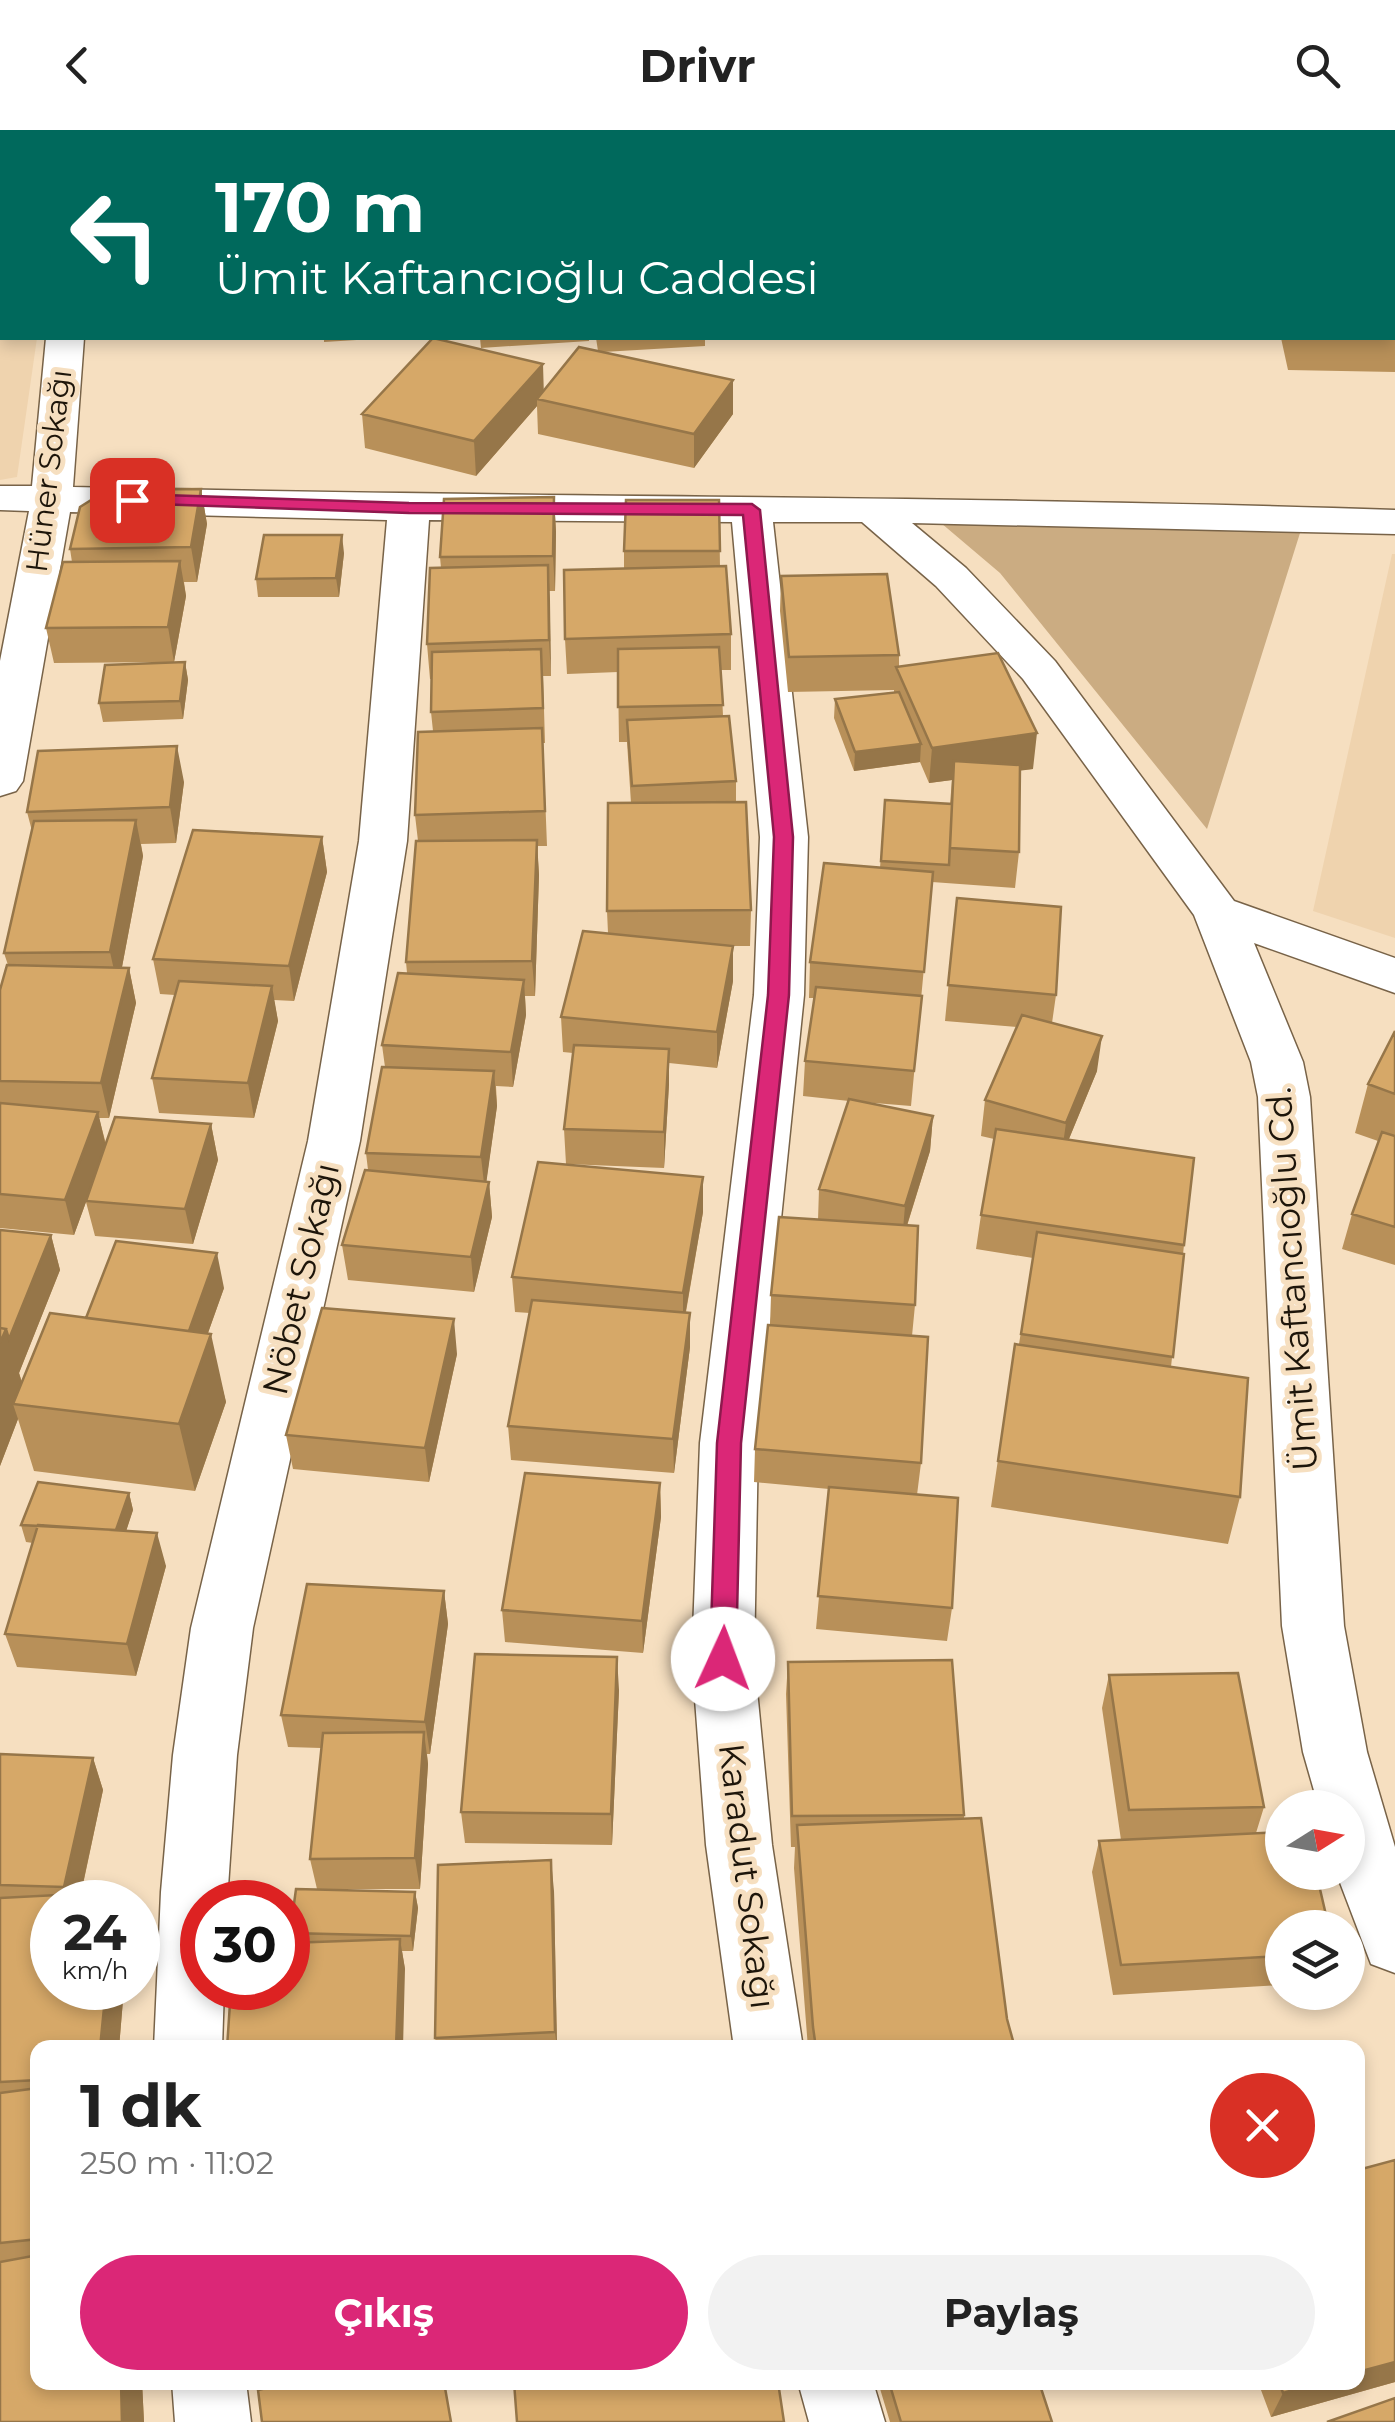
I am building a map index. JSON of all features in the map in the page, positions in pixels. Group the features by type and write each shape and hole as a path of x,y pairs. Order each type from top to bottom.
{"street":[{"name":"Hüner Sokağı","path":"0,781 52,497 65,340"},
{"path":"0,498 409,508 870,508 1395,522"},
{"name":"Nöbet Sokağı","path":"188,2040 203,1774 225,1605 337,1122 383,841 409,508"},
{"name":"Ümit Kaftancıoğlu Cd.","path":"870,508 951,577 1039,670 1131,790 1217,912 1278,1062 1284,1097 1313,1626 1335,1752 1372,1880 1395,1942"},
{"name":"Karadut Sokağı","path":"752,510 784,837 779,995 729,1443 723,1659 739,1845 768,2040"},
{"path":"1217,912 1395,976"},
{"path":"210,2390 212,2422"},
{"path":"837,2390 847,2422"}],"shaded area":[{"path":"0,340 37,340 17,477 0,480"},
{"path":"1040,515 1300,533 1207,829 1000,573 941,523"},
{"path":"1395,554 1395,938 1313,911"}],"building":[{"path":"431,340 543,364 474,441 362,414"},
{"path":"579,347 733,380 694,434 537,399"},
{"path":"201,489 191,547 70,549 80,507 107,490"},
{"path":"554,497 553,556 440,557 444,499"},
{"path":"626,500 719,500 720,551 624,551"},
{"path":"264,535 342,535 336,578 256,579"},
{"path":"180,561 168,627 46,628 63,562"},
{"path":"548,565 549,640 427,644 430,568"},
{"path":"726,566 731,634 565,639 564,570"},
{"path":"887,574 899,655 789,657 781,576"},
{"path":"719,647 723,705 618,707 618,649"},
{"path":"541,649 543,708 431,712 432,652"},
{"path":"998,653 1037,733 932,748 896,667"},
{"path":"185,662 180,701 99,703 105,665"},
{"path":"899,692 921,744 855,752 835,699"},
{"path":"729,716 736,781 632,786 627,720"},
{"path":"542,728 545,811 415,815 418,732"},
{"path":"177,746 170,807 27,812 38,751"},
{"path":"954,761 1020,765 1019,852 950,848"},
{"path":"885,800 952,804 949,865 881,861"},
{"path":"746,802 751,910 607,911 608,803"},
{"path":"136,820 110,952 4,953 34,821"},
{"path":"193,830 322,837 289,966 153,959"},
{"path":"537,840 532,961 406,962 416,841"},
{"path":"824,863 933,872 924,972 810,962"},
{"path":"957,898 1061,907 1056,995 948,985"},
{"path":"583,931 733,946 717,1032 561,1017"},
{"path":"7,965 129,968 101,1083 0,1081 0,990"},
{"path":"398,973 524,980 511,1052 382,1045"},
{"path":"179,981 272,986 248,1083 152,1078"},
{"path":"816,987 922,996 914,1071 805,1061"},
{"path":"1022,1015 1102,1036 1066,1123 985,1100"},
{"path":"1395,1031 1395,1094 1368,1084"},
{"path":"574,1045 669,1049 664,1132 564,1129"},
{"path":"382,1067 494,1071 481,1157 366,1153"},
{"path":"849,1099 933,1116 905,1206 819,1189"},
{"path":"0,1103 98,1112 65,1200 0,1194"},
{"path":"115,1117 211,1124 185,1209 86,1201"},
{"path":"996,1129 1194,1158 1184,1245 981,1215"},
{"path":"1382,1132 1395,1136 1395,1227 1352,1214"},
{"path":"538,1162 703,1177 683,1293 512,1277"},
{"path":"365,1170 489,1182 471,1257 342,1245"},
{"path":"779,1217 918,1226 915,1305 771,1295"},
{"path":"0,1230 51,1235 9,1339 6,1329 0,1328"},
{"path":"1037,1232 1184,1254 1173,1357 1021,1334"},
{"path":"116,1241 217,1253 189,1331 86,1318"},
{"path":"532,1300 690,1313 673,1439 508,1426"},
{"path":"322,1308 454,1319 425,1448 286,1435"},
{"path":"50,1313 211,1334 179,1424 13,1404"},
{"path":"768,1325 928,1337 921,1463 755,1449"},
{"path":"1015,1344 1248,1378 1240,1497 998,1461"},
{"path":"525,1473 660,1483 642,1621 502,1610"},
{"path":"38,1482 129,1493 116,1530 21,1525"},
{"path":"829,1487 958,1498 952,1608 818,1596"},
{"path":"38,1525 157,1533 127,1644 5,1634"},
{"path":"307,1584 444,1591 425,1722 281,1715"},
{"path":"475,1654 617,1657 611,1814 461,1812"},
{"path":"952,1660 964,1815 792,1816 788,1662"},
{"path":"1238,1673 1264,1807 1129,1810 1109,1675"},
{"path":"424,1732 415,1858 310,1859 323,1733"},
{"path":"0,1754 93,1758 66,1880 30,1880 30,1886 0,1885"},
{"path":"981,1818 1013,2040 815,2040 797,1825"},
{"path":"1265,1833 1265,1890 1320,1890 1325,1910 1265,1910 1265,1957 1121,1965 1099,1841"},
{"path":"551,1860 555,2032 435,2038 438,1865"},
{"path":"310,1889 415,1892 411,1936 310,1933"},
{"path":"30,1896 30,2010 104,2010 101,2040 30,2040 30,2080 0,2082 0,1898"},
{"path":"400,1939 396,2040 228,2040 230,2010 310,2010 310,1942"},
{"path":"30,2089 30,2240 0,2243 0,2093"},
{"path":"1395,2160 1395,2362 1365,2370 1365,2168"},
{"path":"30,2256 30,2390 121,2390 122,2422 0,2422 0,2262"},
{"path":"258,2390 445,2390 451,2422 262,2422"},
{"path":"515,2390 779,2390 784,2422 517,2422"},
{"path":"891,2390 1042,2390 1052,2422 901,2422"},
{"path":"1395,2398 1395,2422 1327,2422"}],"route":[{"path":"132,500 409,508 752,510 784,837 779,995 729,1443 723,1659"}]}
